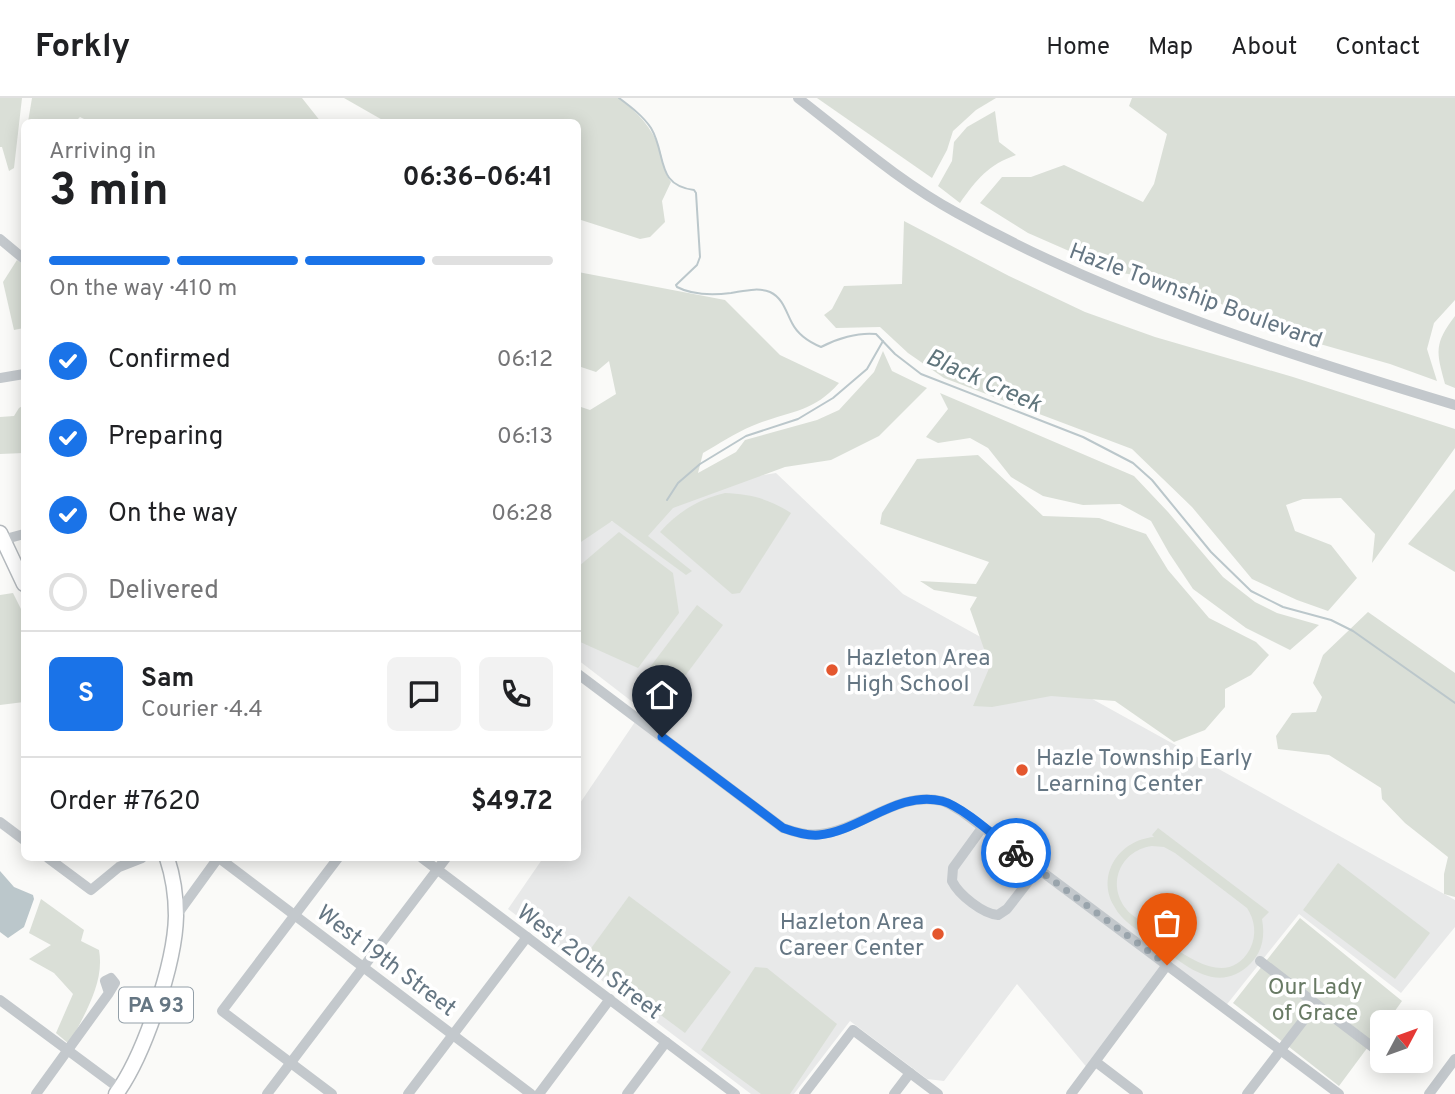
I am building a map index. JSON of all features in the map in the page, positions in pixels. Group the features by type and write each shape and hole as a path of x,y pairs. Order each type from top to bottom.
{"highway":[{"path":"1,537 21,578"},
{"name":"PA 93","path":"118,1091 134,1063 167,967 176,916 174,886 168,861"}],"street":[{"name":"Hazle Township Boulevard","path":"799,98 944,206 1056,264 1118,291 1455,405"},
{"path":"0,239 21,256"},
{"path":"0,378 21,374"},
{"path":"1,537 21,534"},
{"path":"581,678 783,828 807,835 819,835 909,802 925,800 942,801 961,811 1339,1094"},
{"path":"0,822 21,838"},
{"path":"982,828 953,868 952,875 954,886 982,909 991,915 998,915 1007,909 1038,869"},
{"path":"52,861 91,890 120,867 135,861"},
{"path":"176,916 216,861"},
{"name":"West 19th Street","path":"222,861 531,1094"},
{"path":"332,1094 222,1011 336,861"},
{"name":"West 20th Street","path":"426,861 735,1094"},
{"path":"267,1094 444,861"},
{"path":"408,1094 527,937"},
{"path":"1260,961 1370,1045"},
{"path":"1071,1094 1167,965"},
{"path":"36,1094 109,993"},
{"path":"538,1094 610,999"},
{"path":"0,1000 118,1091"},
{"path":"1247,1094 1316,1004"},
{"path":"804,1094 853,1031 938,1094"},
{"path":"627,1094 666,1042"},
{"path":"1430,1091 1455,1059"},
{"path":"1096,1062 1138,1094"},
{"path":"894,1094 910,1073"},
{"path":"716,1094 723,1085"}],"shaded area":[{"path":"776,473 903,594 1455,900 1455,927 1401,993 1299,914 1224,1008 1168,966 1089,1070 1017,984 944,1081 927,1079 850,1021 794,1094 751,1094 508,909 541,861 581,861 581,802 643,710 581,662 581,531 587,524 635,519 696,486"},
{"path":"0,871 14,887 33,895 34,899 24,927 8,938 0,932"}],"green space":[{"path":"0,98 22,98 14,168 9,171 0,147"},
{"path":"32,98 302,98 319,119 80,117 28,119"},
{"path":"344,98 619,98 644,121 660,150 671,182 662,201 665,222 650,237 640,239 581,220 581,119 381,119"},
{"path":"817,98 996,98 976,110 953,131 947,150 932,178"},
{"path":"1132,98 1455,98 1455,300 1434,323 1427,349 1437,381 1390,364 1271,330 1233,309 1167,281 1117,272 1028,233 980,203 1002,177 1031,177 1064,165 1143,202 1154,184 1167,134 1129,106"},
{"path":"995,111 999,142 1016,155 998,163 984,174 960,203 938,186 952,161 954,142 967,127"},
{"path":"904,221 1085,312 1155,337 1293,377 1455,429 1455,448 1372,563 1375,534 1341,498 1303,499 1286,505 1295,531 1331,545 1357,578 1328,611 1297,600 1252,579 1192,507 1132,449 944,378 908,353 880,327 836,328 824,315 832,309 844,286 902,284"},
{"path":"17,260 21,263 21,329 14,330 3,282"},
{"path":"581,273 725,300 780,355 839,383 819,401 752,426 703,453 698,473 736,452 745,440 817,420 839,410 874,372 883,351 892,371 927,388 879,436 831,460 785,467 673,508 648,536 692,571 686,575 612,521 581,542 581,407 590,410 616,394 609,361 596,372 581,367"},
{"path":"1455,316 1455,388 1445,384 1439,348 1443,334"},
{"path":"940,393 1134,476 1223,577 1255,602 1277,613 1319,625 1290,650 1246,628 1193,589 1151,521 1120,504 1083,505 1043,496 1011,477 988,448 970,438 938,443 926,437 948,409"},
{"path":"21,407 21,453 0,454 0,417 14,416"},
{"path":"978,455 1043,516 1099,518 1146,534 1168,570 1209,618 1256,642 1269,655 1251,675 1225,689 1225,707 1205,730 1174,742 1115,701 1051,696 992,707 973,706 990,666 970,609 977,597 934,590 920,581 976,584 989,562 880,524 882,513 917,459"},
{"path":"1455,489 1455,572 1408,544"},
{"path":"725,493 760,498 791,513 740,593 732,594 660,532 689,507"},
{"path":"619,532 673,573 679,613 638,668 581,642 581,564"},
{"path":"13,593 21,609 21,702 0,705 0,595"},
{"path":"697,605 723,625 659,711 632,691"},
{"path":"1368,612 1455,673 1455,897 1444,894 1444,874 1448,857 1405,823 1382,799 1381,788 1329,755 1278,749 1276,736 1292,713 1316,712 1322,697 1313,683 1323,655"},
{"path":"1158,828 1269,912 1262,919 1261,948 1251,963 1238,973 1212,977 1200,973 1175,958 1117,912 1109,894 1108,883 1114,861 1130,845 1154,837 1152,835","holes":["1164,847 1247,908 1252,918 1254,938 1250,949 1238,963 1224,968 1207,966 1190,958 1157,935 1123,904 1117,883 1123,863 1140,849"]},
{"path":"1338,863 1430,933 1395,979 1303,910"},
{"path":"629,896 731,972 685,1033 584,958"},
{"path":"41,899 84,930 81,941 99,950 96,987 69,1044 56,1033 73,994 54,973 29,959 51,945 29,933"},
{"name":"Our Lady of Grace","path":"1300,918 1402,1001 1396,1010 1370,1010 1370,1044 1339,1086 1233,1003"},
{"path":"755,967 767,968 837,1024 790,1094 761,1094 701,1050"}],"waterway":[{"name":"Black Creek","path":"619,98 651,128 667,175 673,182 696,193 700,257 697,265 677,287 703,294 756,290 770,292 781,302 797,331 821,347 855,335 876,334 895,354 921,374 1083,437 1133,463 1152,480 1211,552 1251,591 1283,607 1331,620 1353,631 1455,703"},
{"path":"667,500 678,483 700,464 746,436 798,419 833,398 867,369 883,341"}],"way so far":[{"path":"1016,853 1167,965"}],"place":[{"name":"Hazleton Area High School","path":"832,670"},
{"name":"Hazle Township Early Learning Center","path":"1022,770"},
{"name":"Hazleton Area Career Center","path":"938,934"}],"route":[{"path":"662,737 783,828 795,832 819,835 909,802 942,801 961,811 1016,853"}]}
